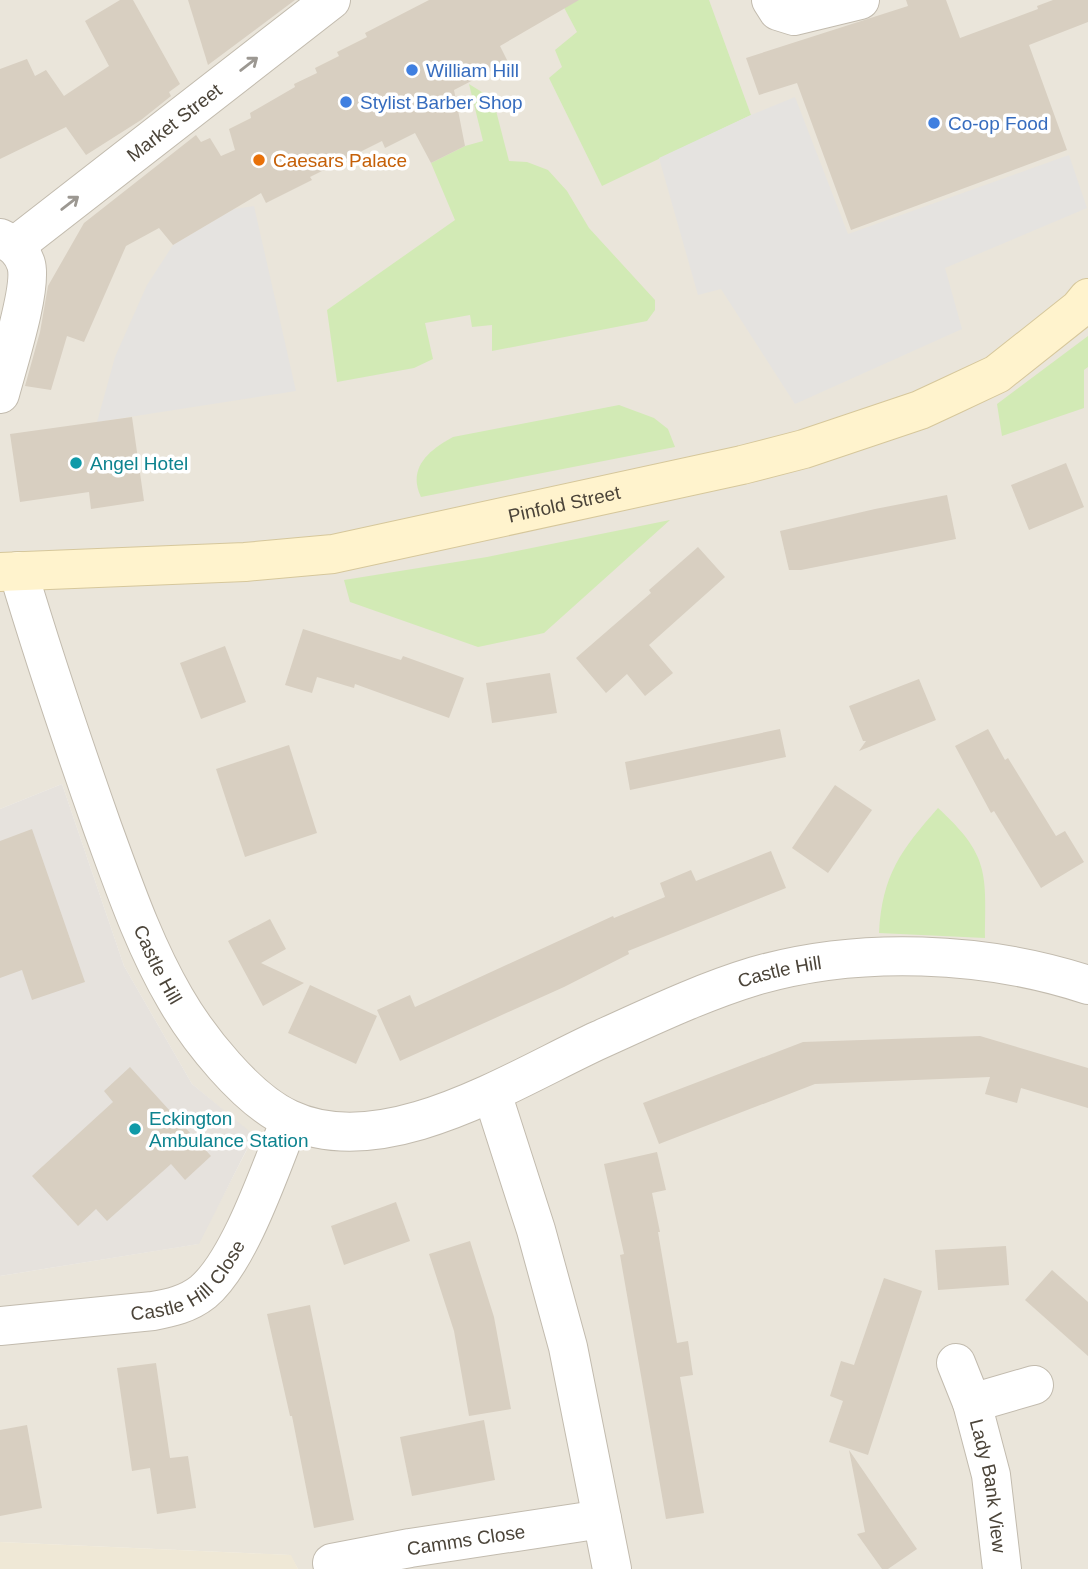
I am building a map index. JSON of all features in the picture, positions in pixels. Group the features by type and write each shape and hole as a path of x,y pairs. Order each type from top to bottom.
{"main road":[{"name":"Pinfold Street","path":"9,571 234,562 333,554 804,449 920,410 997,374 1079,309 1088,298"}],"street":[{"name":"Market Street","path":"0,394 27,285 26,265 8,242 331,0"},
{"path":"771,0 778,11 794,16 860,0"},
{"name":"Castle Hill","path":"9,571 128,898 164,978 219,1060 248,1089 290,1120 326,1130 354,1132 393,1128 430,1118 492,1093 598,1041 721,988 804,965 867,956 932,957 1006,965 1088,985"},
{"path":"492,1093 536,1230 568,1347 612,1569"},
{"name":"Castle Hill Close","path":"0,1326 153,1311 177,1306 201,1294 220,1275 247,1224 290,1120"},
{"name":"Lady Bank View","path":"956,1363 972,1403 991,1475 1002,1569"},
{"name":"Lady Bank View","path":"972,1403 1034,1385"},
{"name":"Camms Close","path":"332,1563 410,1548 602,1519"}],"shaded area":[{"path":"0,0 1088,0 1088,1569 298,1569 290,1555 0,1542 0,1276 198,1244 254,1136 192,1084 124,966 62,784 0,809"},
{"path":"795,97 848,234 1069,155 1087,208 945,268 962,329 795,404 721,289 698,295 659,158"},
{"path":"254,206 296,391 97,422 115,357 147,285 173,245 234,209"},
{"path":"62,784 124,966 192,1084 254,1135 199,1244 0,1276 0,809"},
{"path":"0,1542 291,1555 298,1569 0,1569"}],"green space":[{"path":"560,0 709,0 751,115 602,186 549,78 562,67 555,50 577,32"},
{"path":"469,84 493,99 509,161 527,162 548,170 567,191 589,228 655,300 655,310 647,321 492,351 492,325 472,327 470,315 425,323 433,359 414,368 337,382 327,310 455,220 431,163 465,146 483,141"},
{"path":"1088,336 1088,367 1084,370 1084,408 1002,436 997,404"},
{"path":"619,405 654,418 668,429 675,447 421,497 417,477 423,461 453,437"},
{"path":"670,520 544,633 478,647 350,602 344,580 487,557"},
{"path":"938,808 955,824 976,852 984,880 985,938 879,933 884,895 896,864"}],"building":[{"path":"120,0 133,0 180,84 169,92 171,96 141,120 86,155 66,127 0,159 0,69 27,59 35,76 46,70 64,96 109,66 85,21"},
{"path":"188,0 295,0 208,65"},
{"path":"429,0 579,0 500,46 508,62 454,90 465,146 431,163 415,133 385,148 382,141 310,177 312,180 266,203 261,193 173,245 159,228 126,246 84,342 67,336 51,390 25,386 40,332 48,286 84,223 196,135 201,142 210,138 221,156 235,150 229,129 251,118 250,113 295,87 294,84 317,73 315,68 339,56 337,52 367,37 365,33"},
{"name":"Co-op Food","path":"906,0 946,0 960,38 1038,9 1037,6 1053,0 1088,0 1088,22 1029,45 1067,150 851,230 797,83 759,95 746,58 908,6"},
{"name":"Angel Hotel","path":"132,417 144,501 91,509 89,492 20,502 10,434"},
{"path":"1066,463 1084,507 1029,530 1011,485"},
{"path":"947,495 956,539 801,570 789,570 780,531"},
{"path":"698,547 725,577 649,645 673,673 645,696 627,674 606,693 576,658 651,593 649,590"},
{"path":"303,629 401,660 403,656 464,678 449,718 355,684 354,688 317,677 312,693 285,685"},
{"path":"225,646 246,702 201,719 180,663"},
{"path":"550,673 557,713 492,723 486,683"},
{"path":"919,679 936,720 859,751 866,741 863,741 849,706"},
{"path":"780,729 786,757 630,790 625,762"},
{"path":"988,729 1005,760 1008,758 1056,836 1065,831 1084,862 1041,888 994,811 991,813 955,746"},
{"path":"289,745 317,833 245,857 216,769"},
{"path":"835,785 872,810 828,873 792,848"},
{"path":"32,829 85,982 32,1000 22,970 0,978 0,841"},
{"path":"771,851 786,888 628,951 629,954 564,987 400,1061 377,1010 410,995 415,1007 613,916 614,918 665,897 660,883 691,870 696,881"},
{"path":"270,919 286,949 261,963 304,983 263,1006 228,941"},
{"path":"310,985 377,1016 356,1064 288,1033"},
{"path":"980,1036 1088,1068 1088,1108 1021,1088 1017,1103 985,1094 990,1077 815,1084 659,1144 643,1103 803,1042"},
{"name":"Eckington Ambulance Station","path":"130,1067 211,1156 185,1180 171,1164 107,1221 96,1209 78,1226 32,1176 113,1102 104,1091"},
{"path":"657,1152 666,1190 652,1193 677,1343 688,1341 693,1375 680,1377 704,1513 666,1519 620,1255 624,1254 604,1164"},
{"path":"396,1202 410,1241 344,1265 331,1226"},
{"path":"470,1241 494,1317 511,1409 469,1416 454,1331 429,1254"},
{"path":"1006,1246 1009,1285 938,1290 935,1250"},
{"path":"1052,1270 1088,1302 1088,1356 1025,1300"},
{"path":"884,1278 922,1291 868,1455 829,1442 843,1401 830,1396 841,1361 854,1365"},
{"path":"310,1305 354,1520 314,1528 292,1416 267,1314"},
{"path":"156,1363 170,1458 188,1456 196,1508 157,1514 150,1468 132,1471 117,1368"},
{"path":"484,1420 495,1480 412,1496 400,1437"},
{"path":"27,1425 42,1508 0,1516 0,1430"},
{"path":"849,1450 917,1549 888,1569 882,1569 857,1534 865,1532"}],"place":[{"name":"William Hill","path":"412,70"},
{"name":"Stylist Barber Shop","path":"346,102"},
{"name":"Co-op Food","path":"934,123"},
{"name":"Caesars Palace","path":"259,160"},
{"name":"Angel Hotel","path":"76,463"},
{"name":"Eckington Ambulance Station","path":"135,1129"}]}
